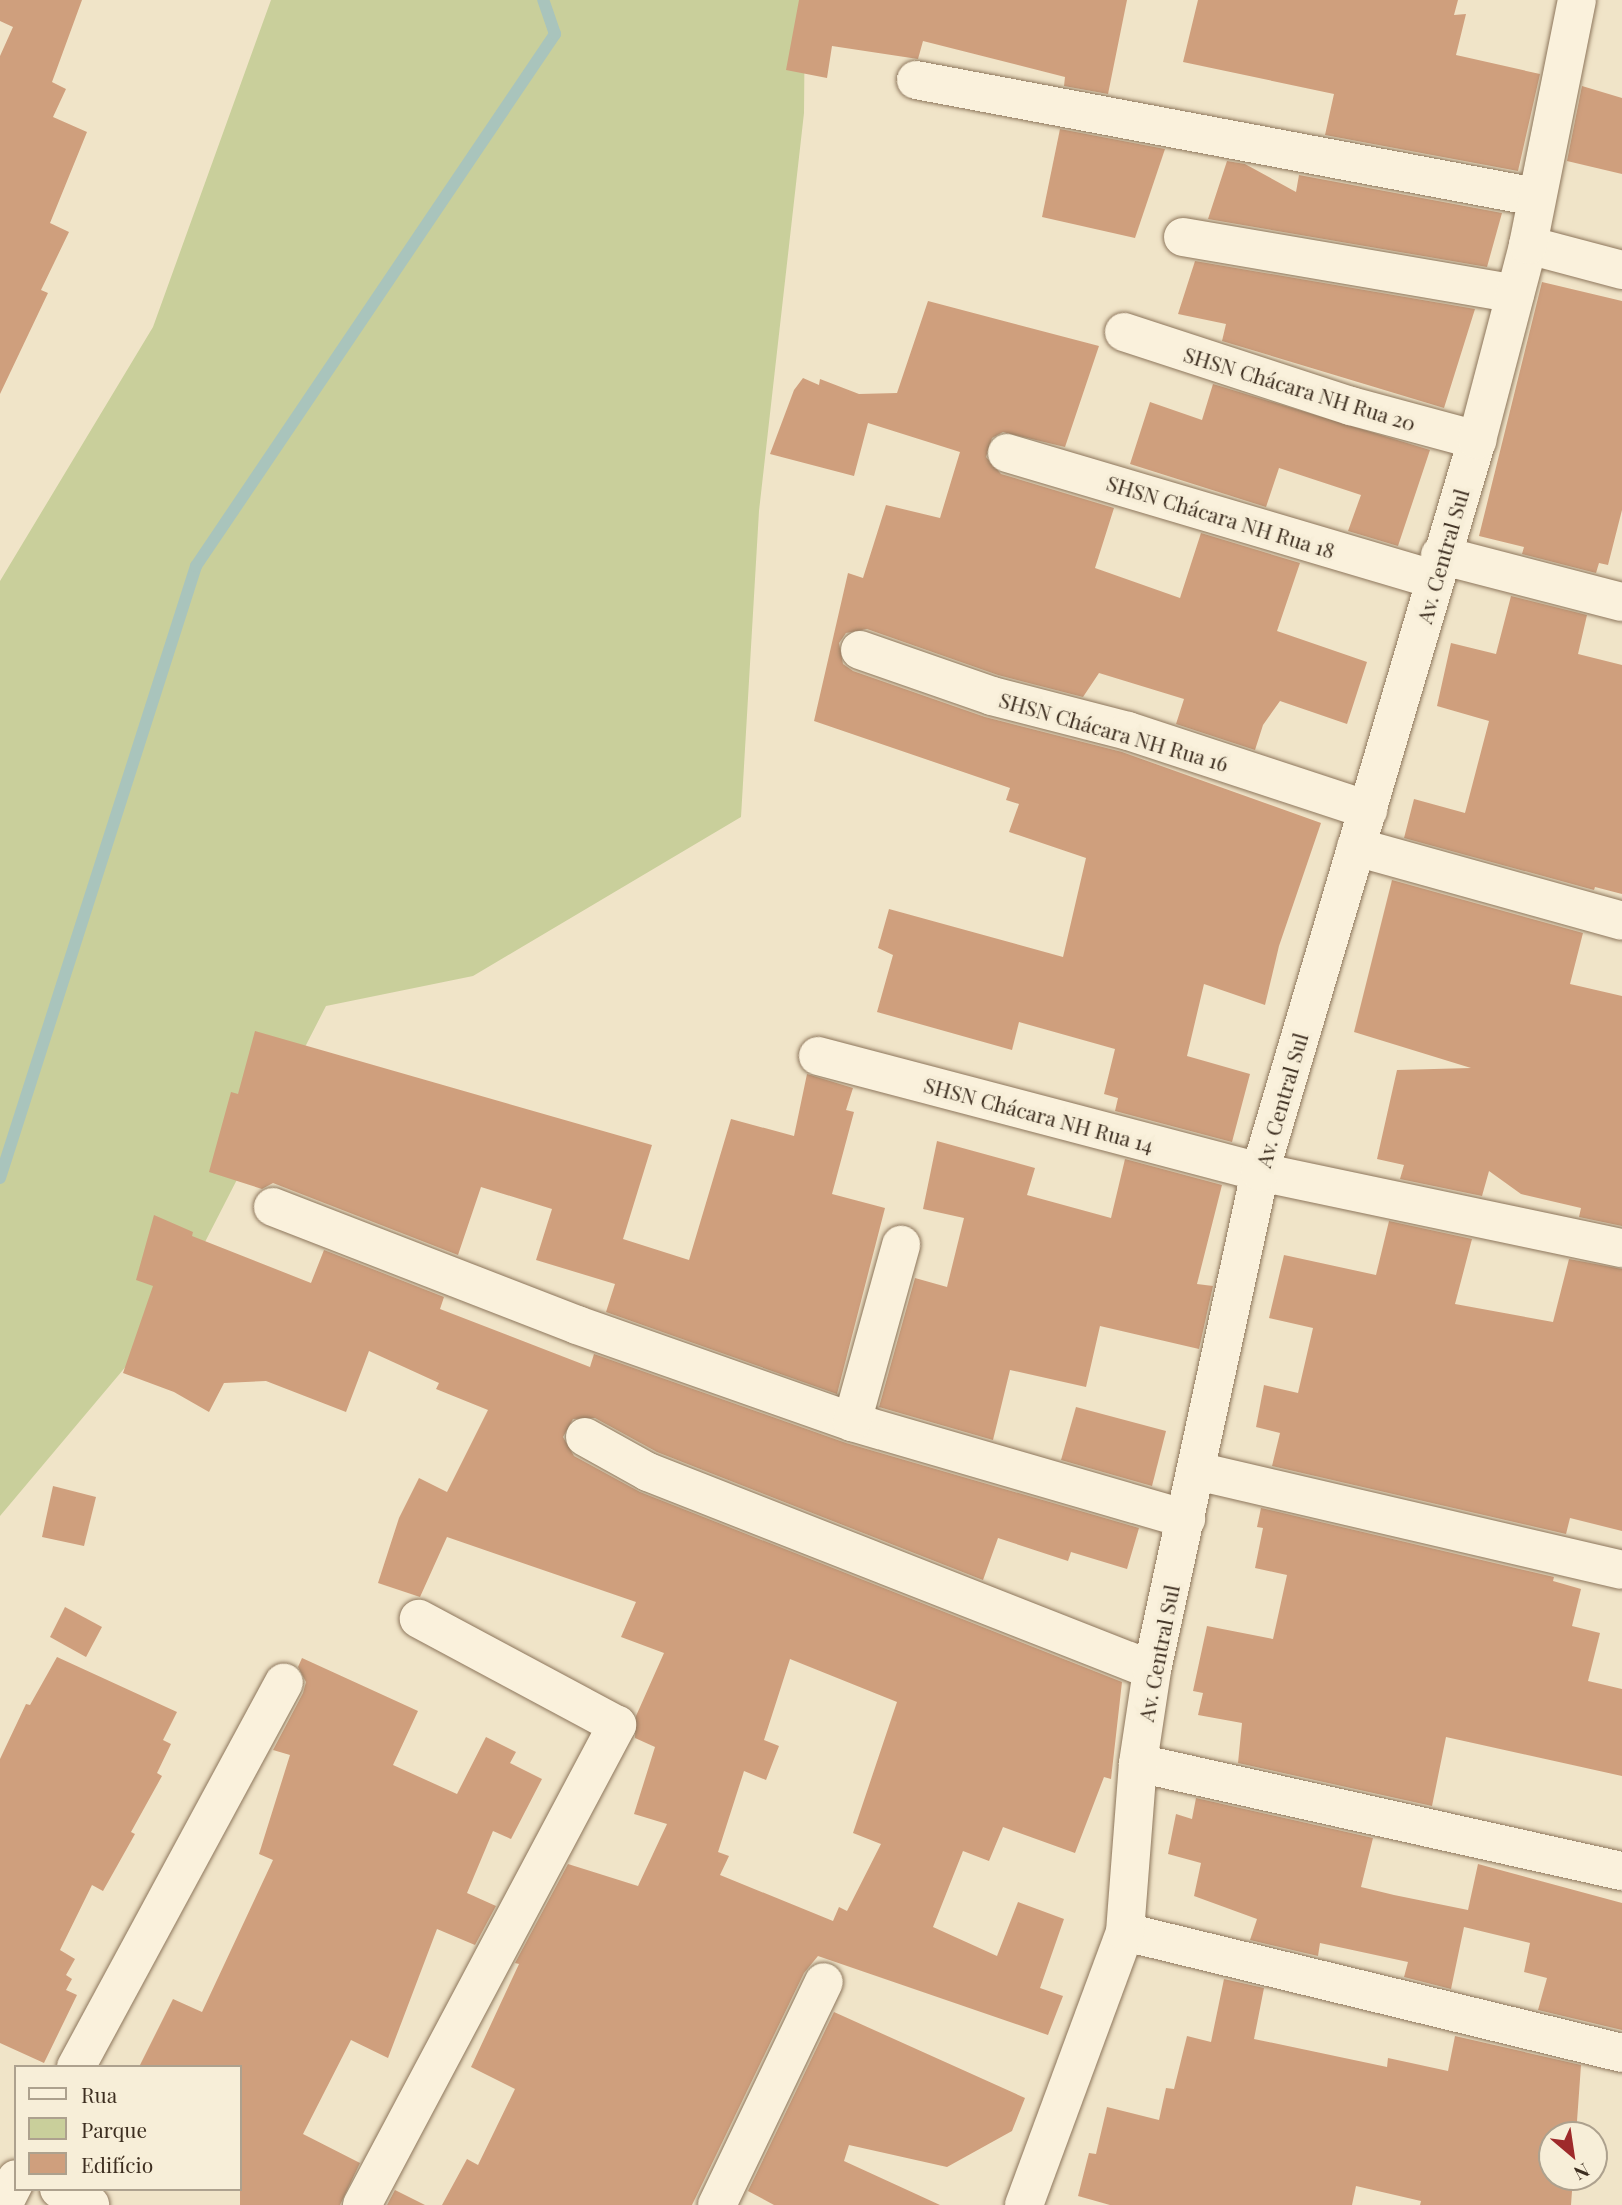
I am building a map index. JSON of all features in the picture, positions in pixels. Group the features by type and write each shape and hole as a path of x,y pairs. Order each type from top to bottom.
{"street":[{"name":"Av. Central Sul","path":"1033,2203 1125,1932 1138,1763 1152,1670 1197,1471 1259,1172 1477,440 1528,245 1577,0"},
{"path":"916,80 1536,197"},
{"path":"1183,237 1515,294"},
{"path":"1528,245 1622,270"},
{"name":"SHSN Chácara NH Rua 20","path":"1124,332 1351,406 1477,440"},
{"name":"SHSN Chácara NH Rua 18","path":"1007,453 1437,567 1622,602"},
{"name":"SHSN Chácara NH Rua 16","path":"860,650 992,696 1128,731 1368,810"},
{"path":"1356,847 1622,921"},
{"name":"SHSN Chácara NH Rua 14","path":"818,1056 1259,1172 1622,1248"},
{"path":"273,1206 577,1325 852,1422 1186,1519"},
{"path":"852,1422 901,1245"},
{"path":"585,1437 648,1472 1152,1670"},
{"path":"1197,1471 1622,1570"},
{"path":"362,2205 617,1725 419,1619"},
{"path":"77,2065 284,1684"},
{"path":"1138,1763 1622,1871"},
{"path":"1125,1932 1622,2053"},
{"path":"717,2205 824,1982"},
{"path":"3,2205 14,2183"},
{"path":"63,2191 90,2205"}],"green space":[{"path":"271,0 805,0 804,113 759,511 741,817 473,976 326,1006 165,1320 0,1516 0,581 153,327"}],"building":[{"path":"0,0 82,0 52,82 66,89 53,117 87,132 50,223 69,232 41,290 48,293 0,394 0,56 13,27 0,21"},
{"path":"799,0 1127,0 1108,94 1064,86 1065,77 923,41 918,59 832,46 827,78 786,70"},
{"path":"1198,0 1458,0 1454,15 1466,14 1456,55 1540,74 1518,171 1325,135 1334,94 1183,62"},
{"path":"1582,86 1622,98 1622,174 1567,161"},
{"path":"1060,129 1165,149 1135,238 1042,217"},
{"path":"1227,161 1245,164 1296,192 1299,175 1502,213 1487,267 1208,219"},
{"path":"1195,261 1475,309 1444,408 1222,341 1226,324 1178,314"},
{"path":"1542,282 1622,301 1622,510 1608,565 1599,563 1596,573 1522,554 1524,547 1479,536"},
{"path":"928,301 1099,346 1065,447 1003,432 992,438 986,457 1001,474 1114,508 1095,568 1180,598 1201,533 1300,563 1277,631 1367,662 1347,724 1280,701 1263,725 1255,750 1176,724 1184,699 1099,673 1083,697 998,675 867,629 846,633 839,643 843,664 853,671 985,717 1122,752 1321,823 1279,946 1265,1005 1204,984 1187,1056 1250,1074 1232,1142 1115,1111 1118,1098 1104,1094 1115,1049 1019,1022 1012,1050 877,1012 893,955 878,948 889,909 1063,957 1086,858 1009,832 1019,804 1006,800 1010,788 814,721 848,573 863,578 886,505 940,518 960,452 868,423 854,476 770,454 794,390 803,378 819,385 820,379 859,394 897,393"},
{"path":"1213,384 1430,450 1398,546 1348,531 1361,495 1279,468 1266,507 1130,464 1150,402 1202,420"},
{"path":"1511,596 1587,615 1578,654 1622,665 1622,894 1595,887 1594,890 1404,838 1414,799 1465,813 1489,721 1437,706 1451,643 1496,654"},
{"path":"1392,880 1583,933 1570,984 1622,996 1622,1226 1579,1217 1581,1208 1521,1194 1489,1171 1482,1196 1400,1179 1404,1165 1377,1159 1397,1070 1471,1068 1354,1032"},
{"path":"255,1031 652,1145 623,1239 689,1260 731,1119 794,1136 807,1074 853,1088 846,1110 854,1112 832,1194 885,1208 837,1394 606,1312 615,1284 536,1260 552,1209 481,1187 458,1255 273,1183 262,1189 209,1172 231,1092 238,1094"},
{"path":"937,1141 1035,1168 1027,1195 1111,1218 1125,1159 1222,1185 1197,1284 1213,1286 1199,1349 1100,1326 1086,1387 1010,1370 993,1440 879,1407 915,1278 947,1287 964,1218 923,1209"},
{"path":"154,1215 193,1232 192,1236 311,1283 324,1250 444,1297 440,1309 590,1367 594,1354 846,1443 1139,1528 1127,1569 1071,1552 1068,1561 998,1538 983,1580 657,1452 595,1418 573,1419 563,1437 574,1456 640,1492 1122,1682 1111,1779 1104,1777 1075,1853 1003,1827 989,1861 963,1851 933,1927 997,1956 1018,1902 1064,1919 1040,1988 1063,1996 1048,2035 818,1956 804,1973 692,2205 442,2205 467,2159 478,2165 515,2089 471,2067 519,1964 515,1963 568,1864 638,1886 667,1824 634,1814 655,1747 635,1738 636,1716 664,1653 621,1637 636,1602 447,1537 420,1597 378,1583 399,1518 419,1478 447,1492 488,1410 436,1389 439,1383 369,1351 346,1412 266,1381 224,1383 209,1412 174,1392 123,1373 153,1286 136,1280","holes":["790,1659 897,1702 853,1833 881,1844 847,1911 839,1907 833,1921 720,1875 729,1856 718,1852 744,1771 766,1780 779,1746 764,1740"]},
{"path":"1389,1221 1472,1239 1455,1304 1553,1322 1569,1259 1622,1269 1622,1531 1570,1518 1566,1534 1272,1466 1280,1433 1256,1427 1264,1385 1298,1393 1313,1328 1269,1318 1284,1255 1376,1275"},
{"path":"1076,1407 1166,1431 1152,1486 1061,1460"},
{"path":"53,1486 96,1497 84,1546 42,1537"},
{"path":"1261,1508 1554,1577 1553,1581 1581,1589 1572,1626 1600,1633 1588,1681 1622,1689 1622,1776 1446,1737 1432,1806 1238,1763 1242,1723 1198,1715 1203,1693 1193,1691 1207,1626 1273,1639 1287,1575 1255,1568 1263,1528 1257,1527"},
{"path":"65,1607 102,1627 86,1657 50,1637"},
{"path":"57,1657 177,1712 163,1740 171,1744 157,1773 162,1776 131,1832 135,1834 103,1891 92,1885 60,1950 75,1959 66,1975 72,1979 66,1990 77,1995 44,2063 0,2043 0,1759 26,1704 30,1705"},
{"path":"302,1658 418,1711 393,1765 457,1794 486,1737 516,1752 510,1763 542,1779 511,1839 493,1831 467,1893 496,1906 475,1945 437,1929 388,2058 351,2040 303,2134 360,2163 340,2205 240,2205 242,2065 140,2065 173,1999 202,2012 273,1860 259,1854 290,1755 273,1750 303,1693 306,1682 298,1667"},
{"path":"1196,1798 1373,1838 1361,1887 1468,1910 1478,1864 1622,1903 1622,2030 1538,2010 1547,1978 1524,1972 1530,1943 1464,1927 1451,1989 1404,1977 1408,1962 1320,1943 1318,1956 1250,1940 1257,1919 1194,1896 1201,1863 1168,1854 1176,1814 1192,1819"},
{"path":"1224,1979 1264,1988 1254,2039 1387,2067 1388,2058 1448,2071 1455,2036 1581,2065 1577,2121 1538,2121 1538,2191 1572,2191 1571,2205 1420,2205 1421,2201 1356,2186 1352,2205 1110,2205 1078,2196 1089,2153 1096,2154 1107,2107 1159,2120 1166,2088 1174,2089 1187,2036 1211,2042"},
{"path":"834,2012 1025,2098 1012,2131 947,2167 849,2145 844,2161 940,2205 774,2205 748,2191"},
{"path":"395,2190 425,2205 387,2205"}],"waterway":[{"path":"0,1178 196,566 555,34 543,0"}]}
